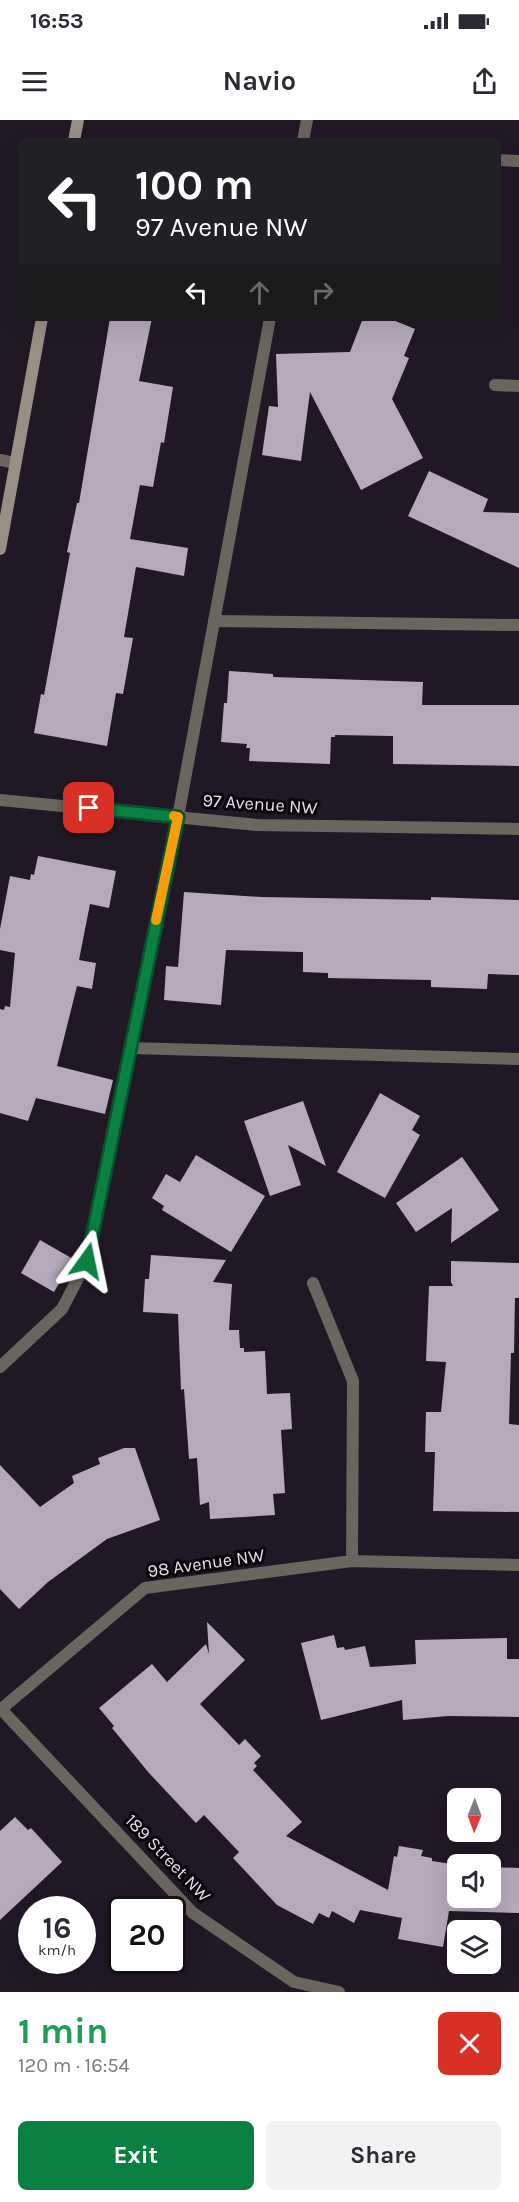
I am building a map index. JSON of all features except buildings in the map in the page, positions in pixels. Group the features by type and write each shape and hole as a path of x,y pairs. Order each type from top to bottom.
{"street":[{"path":"75,138 78,120"},
{"path":"304,138 307,120"},
{"path":"501,160 519,161"},
{"path":"0,549 41,321"},
{"path":"0,1367 63,1309 87,1261 178,817 269,321"},
{"path":"495,385 519,386"},
{"path":"0,460 15,463"},
{"path":"214,621 519,625"},
{"name":"97 Avenue NW","path":"0,800 257,825 519,830"},
{"path":"130,1048 519,1059"},
{"path":"314,1282 353,1381 352,1561"},
{"name":"98 Avenue NW","path":"0,1709 145,1588 352,1561 519,1565"},
{"name":"189 Street NW","path":"0,1709 194,1913 294,1982 339,1992"}],"slow traffic":[{"path":"156,920 178,817 174,816"}],"route":[{"path":"87,1261 178,817 89,808"}]}
